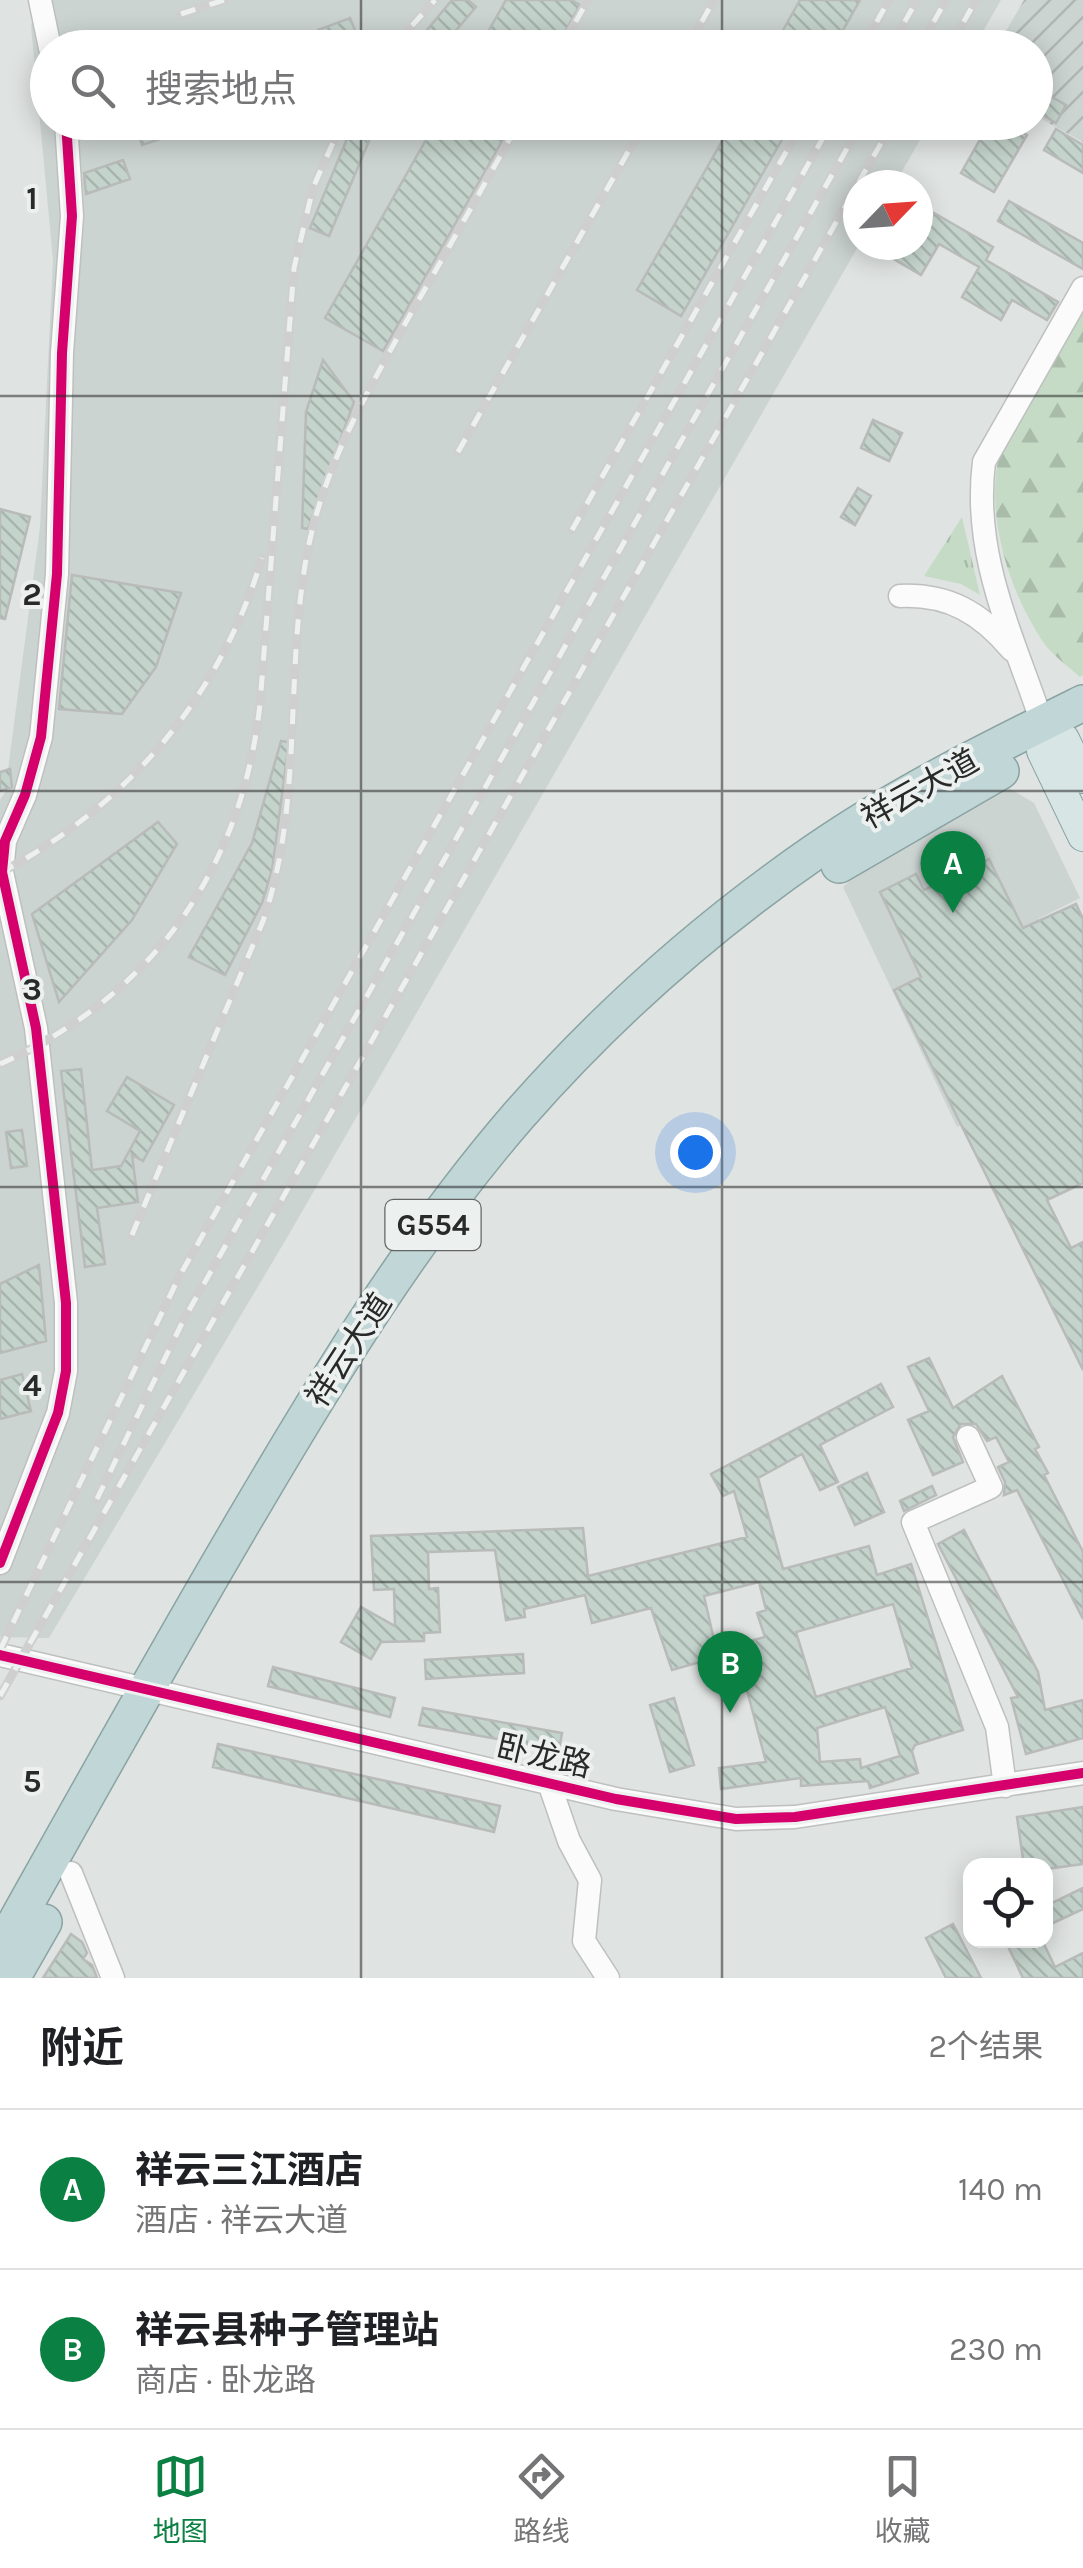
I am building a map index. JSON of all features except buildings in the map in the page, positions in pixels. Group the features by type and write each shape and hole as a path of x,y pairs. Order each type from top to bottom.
{"highway":[{"name":"祥云大道","path":"12,1978 71,1873 292,1439 367,1319 468,1177 536,1096 673,963 798,864 886,805 1058,736 1083,703"},
{"name":"祥云大道","path":"0,1950 160,1692"}],"main road":[{"path":"1058,736 1083,778"},
{"path":"1058,736 1083,836"}],"street":[{"path":"40,0 46,30"},
{"path":"0,1563 58,1414 67,1355 66,1303 36,1028 2,872 5,841 25,795 40,737 56,592 62,353 71,254 67,140"},
{"path":"1058,736 995,594 982,545 979,509 984,462 1083,288"},
{"path":"900,596 956,602 986,623 1022,662"},
{"path":"968,1437 991,1487 913,1522 997,1727 1005,1786"},
{"name":"卧龙路","path":"0,1654 697,1815 767,1820 1083,1774"},
{"path":"549,1783 569,1842 590,1880 584,1941 608,1978"},
{"path":"71,1873 113,1978"}],"shaded area":[{"path":"37,0 1001,0 984,30 31,30"},
{"path":"1024,0 1083,0 1083,142 1053,125 1053,30 1006,30"},
{"path":"42,140 920,140 903,170 843,170 843,260 850,260 288,1236 49,1638 0,1637 0,800 5,792 40,527 53,260"},
{"path":"1007,787 1034,803 1080,898 1038,919 1083,1012 1083,1067 957,1127 843,887 895,841"}],"green space":[{"path":"1083,311 1080,677 1046,646 1020,600 1002,548 995,494 997,467 1010,425 1028,391"},
{"path":"962,517 980,595 961,584 924,576"}],"railway":[{"path":"181,14 224,0"},
{"path":"408,30 435,0"},
{"path":"571,30 588,0"},
{"path":"697,30 714,0"},
{"path":"872,30 889,0"},
{"path":"900,30 917,0"},
{"path":"929,30 946,0"},
{"path":"959,30 976,0"},
{"path":"0,1064 54,1036 102,1002 144,964 180,921 210,873 233,821 250,764 260,704 294,268 313,188 334,140"},
{"path":"132,1235 263,921 276,875 289,781 301,591 309,544 327,483 379,370 509,140"},
{"path":"458,452 635,140"},
{"path":"572,530 793,140"},
{"path":"0,1650 179,1277 822,140"},
{"path":"97,1499 184,1319 852,140"},
{"path":"0,1696 883,140"},
{"path":"0,873 89,815 163,742 221,656 244,609 262,558"}],"cycle path":[{"path":"0,1563 58,1413 66,1371 66,1303 36,1028 2,872 5,841 25,795 41,737 57,574 62,353 72,216 67,140"},
{"path":"0,1655 616,1799 736,1819 795,1817 1083,1773"}],"place":[{"name":"祥云三江酒店","path":"953,913"},
{"name":"祥云县种子管理站","path":"730,1713"}]}
